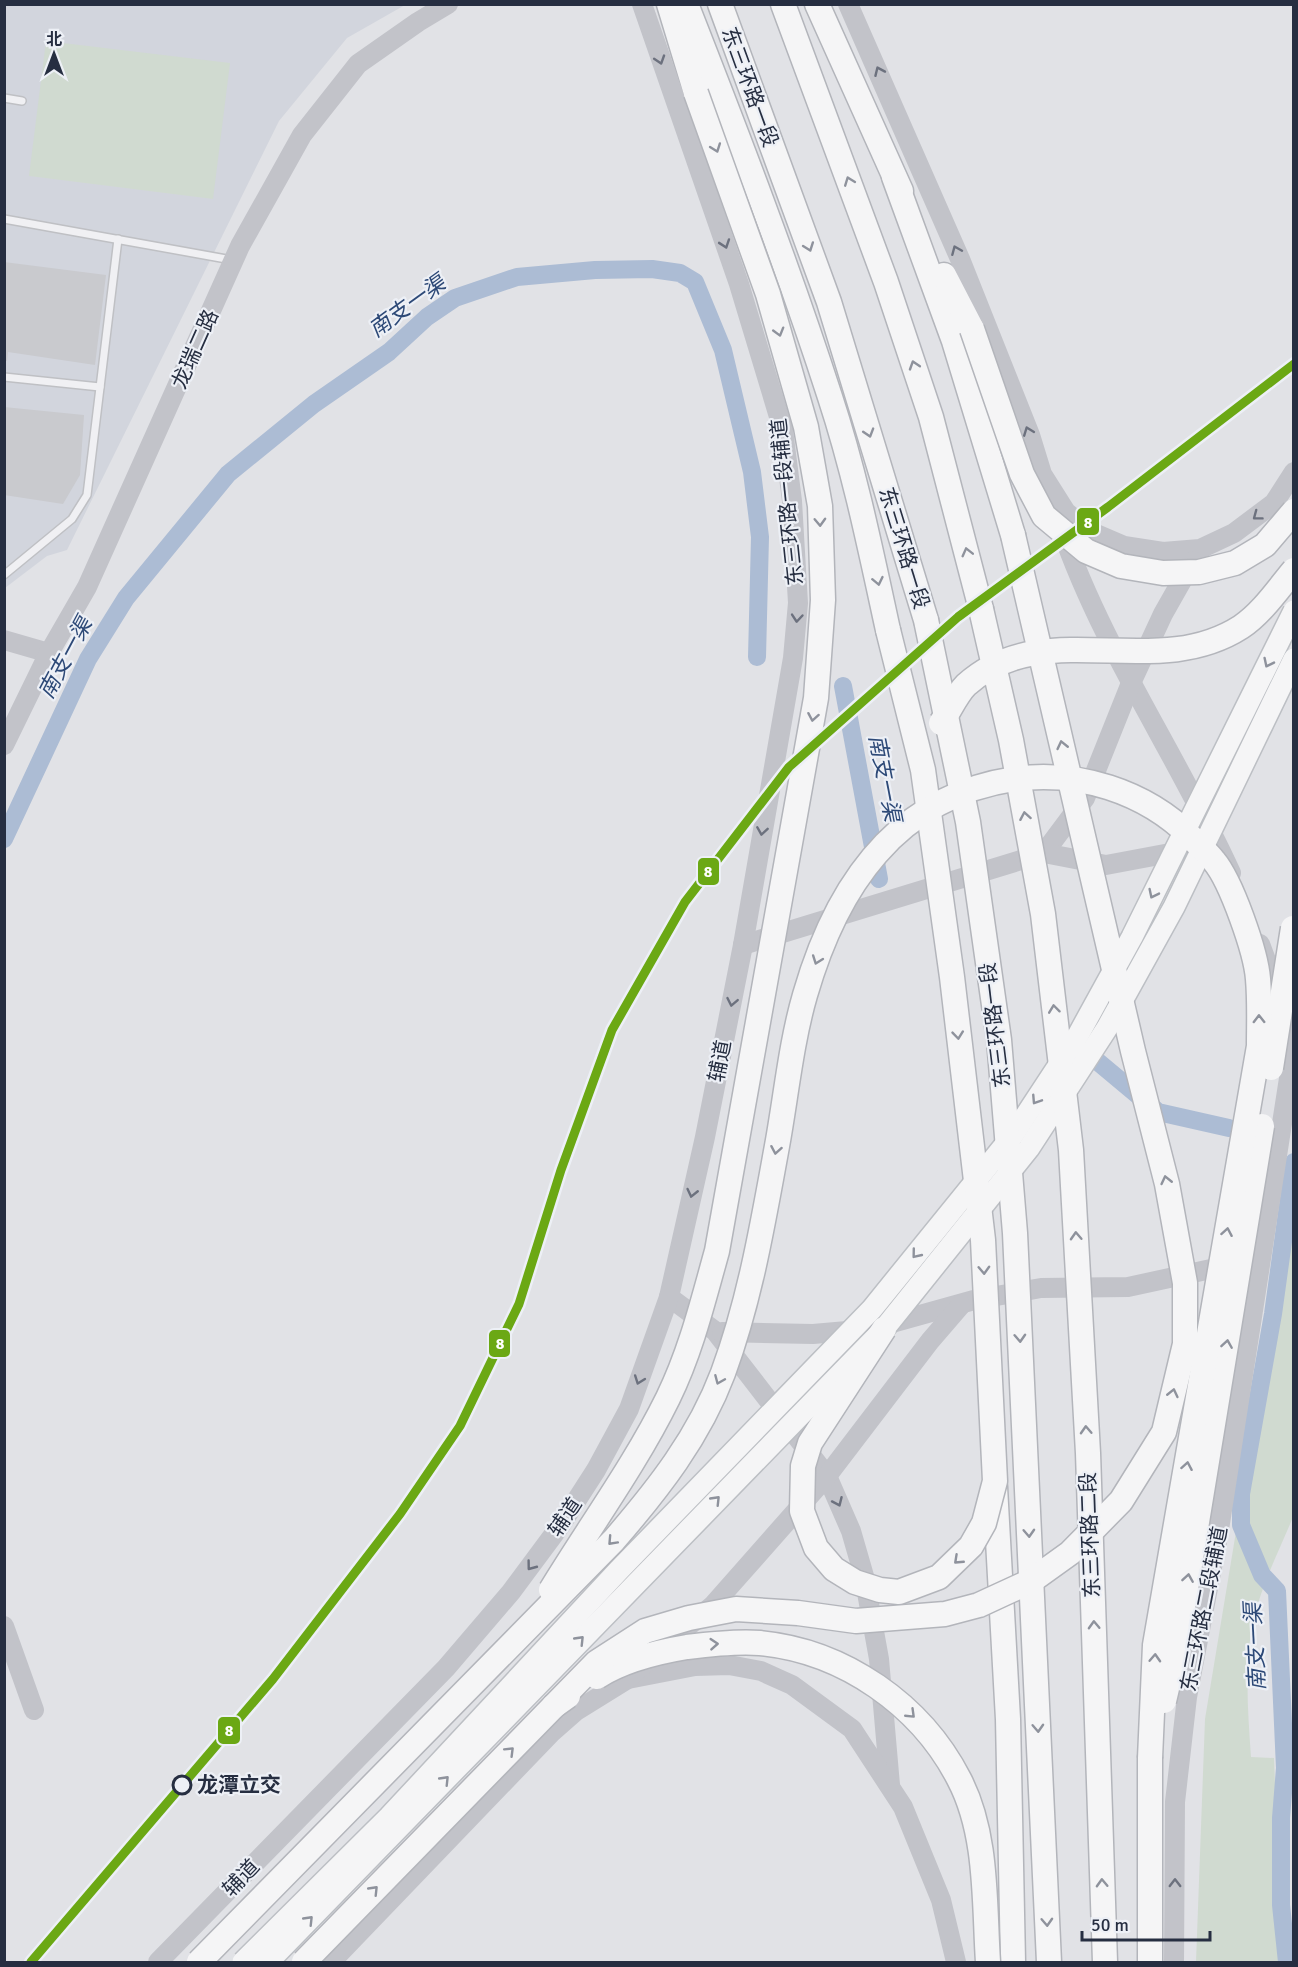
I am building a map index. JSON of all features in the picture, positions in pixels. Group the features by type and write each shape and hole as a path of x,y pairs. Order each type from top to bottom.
{"highway":[{"path":"669,4 707,90 831,398 863,515 923,770 949,954 983,1240 1008,1719 1013,1962"},
{"path":"528,1628 643,1447 669,1397 692,1340 717,1251 816,698 823,600 820,518 806,427 707,90 686,4"},
{"name":"东三环路一段","path":"720,4 829,302 926,620 968,822 999,1040 1015,1233 1049,1962"},
{"name":"东三环路二段","path":"783,4 886,282 931,417 971,566 1011,740 1043,914 1071,1150 1088,1453 1105,1962"},
{"path":"817,4 894,177 972,329 1023,474 1044,516 1086,551 1121,566 1163,573 1199,572 1235,563 1265,545 1293,511"},
{"path":"304,1962 597,1662 645,1631 688,1618 736,1609 798,1613 856,1622 934,1615 980,1605 1031,1581 1070,1553 1121,1501 1164,1432 1185,1344 1185,1283 1167,1184 1132,1051 1013,535 954,341 894,177"},
{"path":"923,770 939,725 964,687 996,663 1018,655 1051,651 1161,652 1189,648 1241,627 1265,604 1293,570"},
{"path":"199,1962 614,1540 657,1489 693,1437 722,1375 746,1299 767,1201 804,996 831,923 861,870 895,833 924,812 950,796 981,784 1042,776 1104,784 1169,816 1216,863 1246,928 1258,976 1259,1046 1155,1644 1150,1758 1150,1962"},
{"path":"1150,1758 1176,1650 1252,1196 1293,921"},
{"path":"884,1329 810,1443 803,1466 802,1511 816,1548 834,1569 855,1582 880,1590 899,1592 939,1577 972,1546 984,1522 995,1481"},
{"path":"554,1706 609,1669 663,1651 712,1644 760,1643 813,1654 868,1679 909,1711 938,1743 960,1781 974,1823 984,1874 988,1962"}],"main road":[{"name":"龙瑞二路","path":"4,745 49,653 92,576 234,260 302,135 358,64 448,4"},
{"name":"东三环路一段辅道","path":"642,4 762,358 783,430 792,501 798,603 793,658 743,945"},
{"path":"848,4 960,259 1030,435 1079,580 1131,683 1218,844 1243,900 1293,1035"},
{"path":"1042,474 1066,512 1089,531 1124,546 1163,552 1200,549 1234,533 1274,503 1293,472"},
{"path":"1044,853 1085,798 1131,683 1163,614 1200,549"},
{"path":"243,1962 389,1817 619,1570 872,1309 1012,1135 1076,1038 1132,937 1293,611"},
{"path":"4,640 49,653"},
{"path":"268,1962 884,1329 1029,1148 1107,1028 1174,907 1293,659"},
{"path":"743,945 1044,853 1106,865 1218,844"},
{"name":"辅道","path":"158,1962 446,1668 511,1592 560,1526 596,1470 629,1409 669,1297 705,1137 743,945"},
{"name":"东三环路二段辅道","path":"1174,1962 1175,1802 1187,1697 1218,1536 1293,1046"},
{"path":"715,1331 813,1334 870,1329 961,1305 1041,1288 1128,1287 1260,1259"},
{"path":"669,1297 715,1331 827,1476 851,1531 864,1576 879,1659 890,1785"},
{"path":"331,1962 551,1733 576,1711 626,1680 712,1605 827,1476 930,1341 961,1305"},
{"path":"4,1626 34,1710"},
{"path":"626,1680 695,1666 729,1665 761,1671 792,1685 852,1729 903,1807 941,1900 956,1962"}],"lane":[{"path":"4,98 22,101"},
{"path":"4,219 234,260"},
{"path":"4,575 72,519 87,495 118,239"},
{"path":"4,377 100,387"}],"shaded area":[{"path":"5,5 405,5 347,38 279,121 67,550 47,556 5,588"},
{"path":"46,41 230,63 213,199 29,176"},
{"path":"1293,1154 1293,1517 1256,1609 1248,1655 1251,1757 1274,1758 1282,1962 1196,1962 1205,1719 1275,1296"}],"building":[{"path":"4,262 106,275 95,365 8,352 7,361 4,360"},
{"path":"4,407 84,415 80,475 63,504 4,495"}],"waterway":[{"name":"南支一渠","path":"4,839 88,659 126,598 228,474 314,404 389,352 427,317 455,298 517,277 595,270 652,269 680,273 695,282 723,350 752,472 760,537 757,657"},
{"name":"南支一渠","path":"843,686 879,879"},
{"name":"南支一渠","path":"1085,1051 1158,1112 1229,1128"},
{"name":"南支一渠","path":"1287,1962 1281,1905 1281,1818 1285,1768 1277,1591 1262,1575 1241,1525 1241,1494 1273,1314 1294,1162"}],"transit line":[{"name":"8","path":"31,1962 273,1679 400,1514 460,1426 519,1304 561,1170 612,1030 685,902 789,767 958,617 1108,507 1294,364"}],"place":[{"name":"龙潭立交","path":"182,1785"}]}
